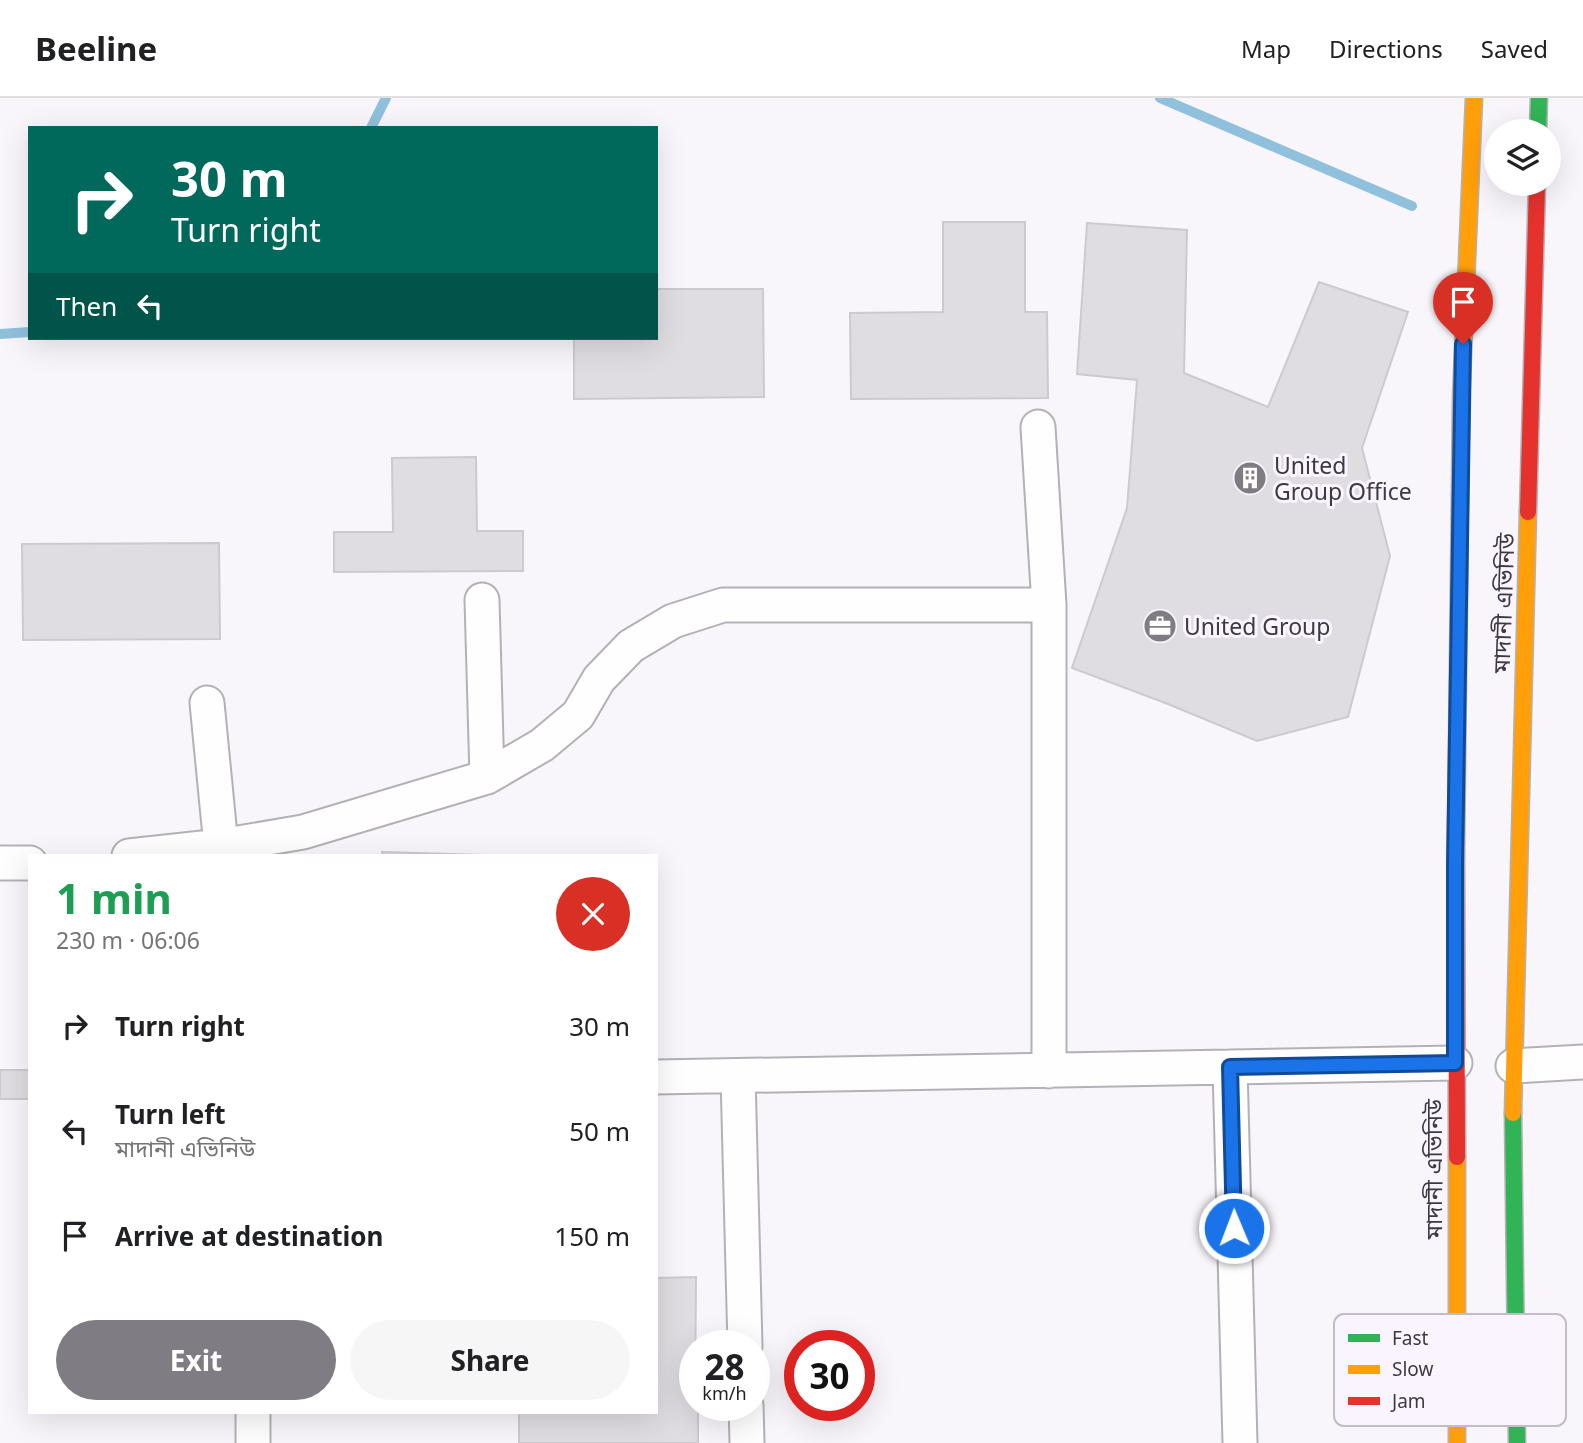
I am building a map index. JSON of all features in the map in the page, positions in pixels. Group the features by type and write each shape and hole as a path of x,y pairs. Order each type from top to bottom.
{"main road":[{"name":"মাদানী এভিনিউ","path":"1456,1314 1455,1063 1461,399 1474,98"},
{"path":"1538,119 1539,98"},
{"name":"মাদানী এভিনিউ","path":"1516,1314 1513,1066 1537,196"}],"street":[{"path":"1038,427 1049,605 1049,1071"},
{"path":"482,600 486,777"},
{"path":"147,854 221,846 303,832 486,777 542,745 578,715 599,680 631,646 673,621 723,605 1049,605"},
{"path":"207,703 221,846"},
{"path":"0,863 28,863"},
{"path":"1513,1066 1583,1062"},
{"path":"658,1077 1455,1063"},
{"path":"1230,1067 1240,1443"},
{"path":"738,1076 744,1330"},
{"path":"253,1414 253,1443"},
{"path":"746,1421 747,1443"}],"building":[{"path":"943,222 1025,222 1025,312 1047,312 1048,398 851,399 850,313 943,312"},
{"name":"United Group Office","path":"1087,223 1187,230 1184,373 1268,407 1319,282 1408,312 1362,448 1390,556 1348,717 1257,741 1072,668 1127,508 1137,380 1077,374"},
{"path":"658,289 763,289 764,397 574,399 574,340 658,340"},
{"path":"476,457 477,531 523,531 523,571 334,572 334,532 393,532 392,458"},
{"path":"219,543 220,639 23,640 22,544"},
{"path":"382,852 450,854 382,854"},
{"path":"0,1070 28,1070 28,1099 0,1099"},
{"path":"696,1277 696,1330 679,1330 679,1421 698,1421 698,1443 519,1443 519,1414 658,1414 658,1278"}],"waterway":[{"path":"372,126 386,98"},
{"path":"1160,98 1412,206"},
{"path":"0,334 28,332"}],"traffic: fast":[{"path":"1538,119 1539,98"},
{"path":"1456,843 1460,495"},
{"path":"1513,1113 1515,1314"},
{"path":"1517,1426 1517,1443"}],"traffic: slow":[{"path":"1460,495 1461,399 1474,98"},
{"path":"1513,1113 1528,512"},
{"path":"1457,1157 1457,1314"},
{"path":"1457,1426 1457,1443"}],"traffic: jam":[{"path":"1528,512 1537,196"},
{"path":"1456,843 1457,1157"}],"place":[{"name":"United Group Office","path":"1250,478"},
{"name":"United Group","path":"1160,626"}],"route":[{"path":"1234,1228 1230,1067 1455,1063 1455,865 1463,344"}]}
